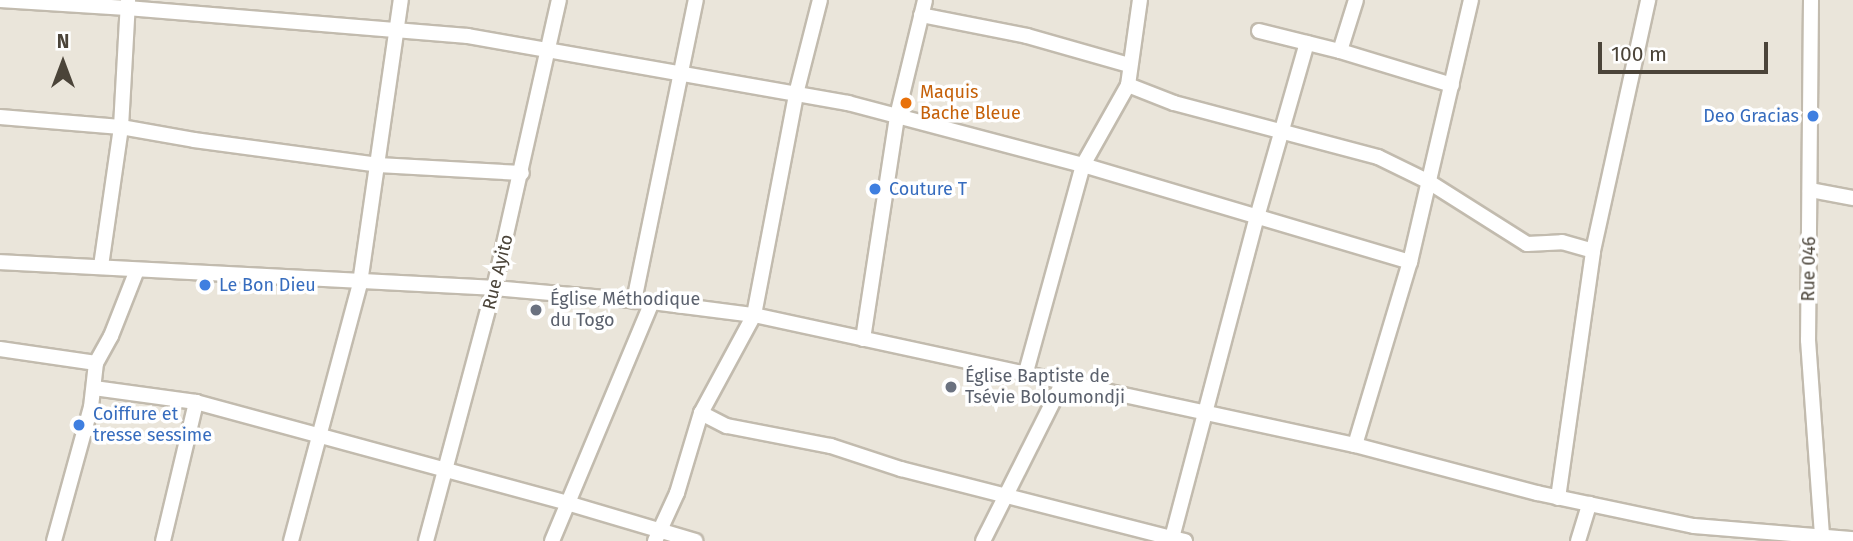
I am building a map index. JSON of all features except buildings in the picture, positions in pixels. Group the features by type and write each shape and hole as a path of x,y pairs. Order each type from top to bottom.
{"street":[{"path":"291,541 360,283 401,0"},
{"name":"Rue Ayito","path":"426,541 494,288 559,0"},
{"path":"634,301 696,0"},
{"path":"657,535 677,493 701,413 754,315 796,93 820,0"},
{"path":"1026,372 1083,165 1128,85 1140,0"},
{"path":"1340,51 1356,0"},
{"path":"1355,445 1410,262 1471,0"},
{"path":"1558,498 1593,251 1647,0"},
{"name":"Rue 046","path":"1811,0 1808,340 1822,537"},
{"path":"0,1 108,9 128,4 468,36 796,93 897,116 1083,165 1410,262"},
{"path":"101,266 121,127 128,4"},
{"path":"863,339 897,116 923,7 1129,65"},
{"path":"1259,31 1340,51 1452,85"},
{"path":"701,413 727,426 831,446 901,469 1176,540 1257,217 1307,43"},
{"path":"1128,85 1174,103 1378,157 1429,182 1527,244 1562,242 1593,251"},
{"path":"0,117 121,127 194,141 378,165 522,173"},
{"path":"1810,190 1853,198"},
{"path":"0,262 494,288 652,302 754,315 1355,445 1558,498 1694,526 1853,539"},
{"path":"54,541 94,388 96,363 111,336 136,270"},
{"path":"552,541 652,302"},
{"path":"1,353 96,363"},
{"path":"982,541 1064,380"},
{"path":"94,388 196,402 320,438 567,503 657,535 695,541"},
{"path":"163,541 196,402"},
{"path":"1578,541 1589,504"}],"shaded area":[{"path":"0,0 1853,0 1853,541 0,541"}],"place":[{"name":"Maquis Bache Bleue","path":"906,103"},
{"name":"Deo Gracias","path":"1813,116"},
{"name":"Couture T","path":"875,189"},
{"name":"Le Bon Dieu","path":"205,285"},
{"name":"Église Méthodique du Togo","path":"536,310"},
{"name":"Église Baptiste de Tsévie Boloumondji","path":"951,387"},
{"name":"Coiffure et tresse sessime","path":"79,425"}]}
